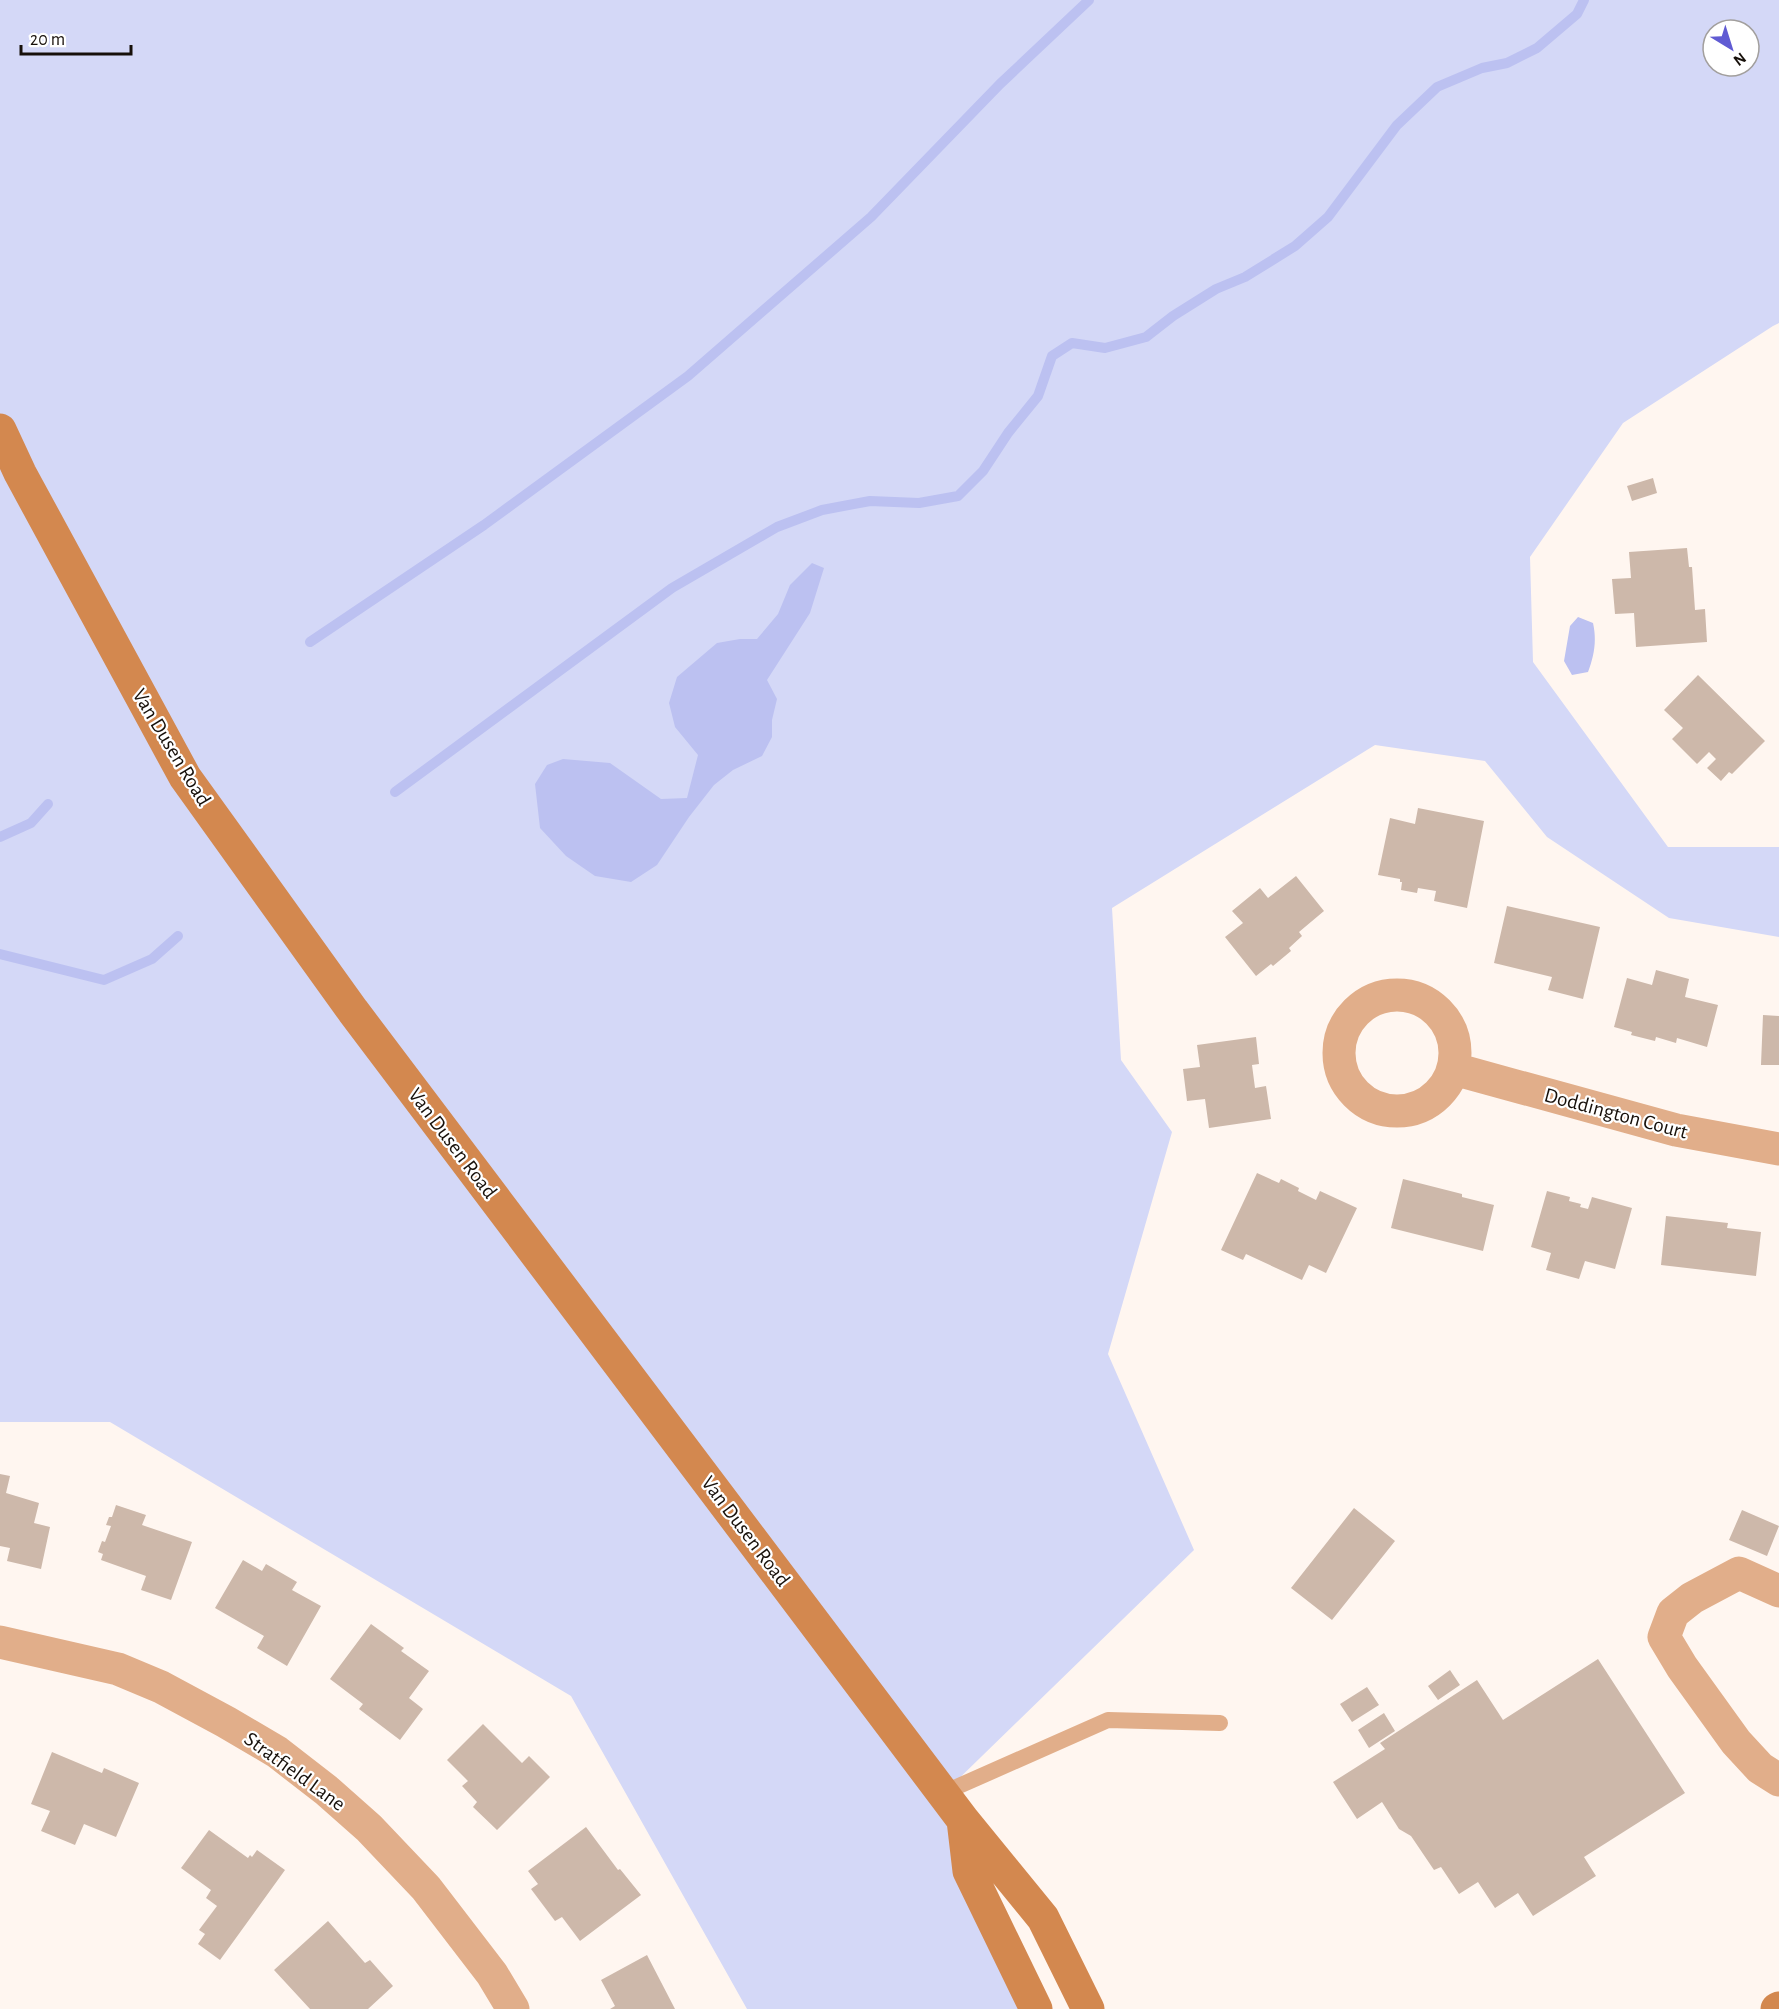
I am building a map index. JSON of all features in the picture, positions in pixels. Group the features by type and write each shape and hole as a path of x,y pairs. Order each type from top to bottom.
{"main road":[{"name":"Van Dusen Road","path":"0,430 20,473 185,777 360,1020 963,1820 1043,1918 1088,2009"},
{"name":"Van Dusen Road","path":"963,1820 969,1871 1036,2009"}],"street":[{"name":"Doddington Court","path":"1454,1069 1676,1130 1779,1149"},
{"path":"1779,1591 1739,1573 1692,1598 1673,1613 1664,1637 1682,1667 1736,1742 1760,1768 1779,1780"},
{"name":"Stratfield Lane","path":"0,1642 118,1669 161,1687 277,1752 326,1790 369,1828 418,1880 492,1974 513,2009"}],"lane":[{"path":"944,1793 1108,1720 1220,1723"}],"shaded area":[{"path":"0,0 1779,0 1779,323 1623,423 1530,557 1533,662 1668,847 1779,847 1779,937 1669,918 1547,837 1485,761 1375,745 1112,908 1121,1060 1172,1132 1108,1354 1194,1550 944,1793 1036,2009 747,2009 571,1696 110,1422 0,1422"},
{"path":"812,563 824,568 810,613 767,680 777,699 772,720 772,737 762,756 733,770 714,785 657,865 631,882 595,876 566,856 540,828 535,784 547,765 563,759 610,763 661,799 687,798 698,755 675,727 669,703 677,677 717,643 757,639 778,614 790,585"},
{"path":"1578,617 1593,623 1594,648 1588,672 1572,675 1564,661 1570,626"}],"building":[{"path":"1653,478 1657,493 1632,501 1627,486"},
{"path":"1687,548 1689,567 1692,567 1695,610 1705,609 1707,642 1636,647 1634,613 1615,614 1612,579 1631,578 1629,552"},
{"path":"1698,675 1765,741 1732,774 1729,772 1721,781 1707,768 1716,759 1709,752 1697,764 1672,739 1683,728 1664,710"},
{"path":"1418,808 1484,821 1467,908 1434,901 1436,891 1418,888 1417,893 1401,890 1400,879 1378,875 1390,818 1415,824"},
{"path":"1296,876 1324,911 1299,932 1302,936 1289,948 1291,951 1256,976 1225,937 1243,923 1232,911 1260,888 1268,898"},
{"path":"1507,906 1600,927 1583,999 1548,990 1552,977 1494,963"},
{"path":"1656,970 1689,979 1685,997 1718,1005 1707,1047 1677,1038 1676,1043 1656,1037 1655,1041 1631,1035 1632,1032 1614,1027 1627,978 1652,985"},
{"path":"1763,1015 1779,1016 1779,1065 1761,1065"},
{"path":"1256,1037 1259,1064 1252,1065 1255,1088 1266,1086 1271,1119 1209,1128 1205,1099 1187,1101 1183,1069 1200,1067 1197,1045"},
{"path":"1257,1173 1279,1183 1281,1179 1316,1200 1320,1191 1357,1208 1326,1273 1309,1265 1302,1280 1246,1254 1243,1260 1221,1250"},
{"path":"1403,1179 1494,1205 1483,1251 1391,1228"},
{"path":"1547,1191 1570,1197 1569,1201 1581,1204 1580,1207 1588,1209 1592,1197 1632,1208 1615,1269 1585,1261 1579,1279 1546,1270 1551,1253 1531,1247"},
{"path":"1666,1216 1728,1223 1727,1228 1761,1232 1756,1276 1661,1265"},
{"path":"0,1474 10,1476 6,1493 39,1503 34,1523 50,1527 41,1569 7,1561 10,1548 0,1546"},
{"path":"116,1505 146,1515 142,1525 192,1542 171,1600 141,1590 146,1576 101,1560 103,1554 98,1552 102,1541 105,1542 111,1526 106,1525"},
{"path":"1354,1508 1395,1541 1332,1620 1291,1588"},
{"path":"1742,1510 1779,1526 1767,1556 1729,1540"},
{"path":"243,1560 262,1571 266,1564 297,1582 292,1590 321,1606 287,1666 257,1648 264,1636 215,1608"},
{"path":"371,1624 404,1648 401,1651 429,1671 409,1698 423,1709 400,1740 359,1709 363,1704 330,1679"},
{"path":"1598,1659 1685,1793 1584,1857 1596,1876 1533,1916 1518,1893 1495,1908 1478,1882 1459,1894 1441,1867 1434,1870 1411,1836 1399,1829 1382,1802 1357,1819 1333,1782 1385,1749 1380,1743 1477,1680 1503,1720"},
{"path":"1450,1670 1460,1685 1438,1700 1428,1686"},
{"path":"1367,1687 1379,1705 1352,1722 1340,1704"},
{"path":"1384,1713 1395,1731 1369,1748 1358,1730"},
{"path":"483,1724 522,1763 529,1756 550,1777 497,1830 473,1807 477,1802 462,1786 468,1781 447,1760"},
{"path":"52,1752 102,1773 104,1768 139,1783 116,1837 84,1824 75,1845 41,1831 50,1811 31,1804"},
{"path":"586,1827 618,1870 620,1869 641,1895 580,1941 562,1917 555,1921 531,1889 538,1884 528,1871"},
{"path":"209,1830 248,1858 250,1855 252,1857 257,1850 285,1870 220,1960 198,1944 205,1934 199,1930 217,1906 206,1898 211,1890 181,1868"},
{"path":"328,1921 365,1963 370,1960 393,1986 368,2009 310,2009 274,1970"},
{"path":"647,1955 675,2009 610,2009 615,2006 601,1980"}],"waterway":[{"path":"310,642 484,525 688,376 871,217 1000,84 1089,0"},
{"path":"395,792 672,588 777,527 822,510 870,501 919,503 958,496 983,471 1008,433 1038,396 1052,356 1072,343 1105,348 1146,337 1173,316 1216,289 1245,277 1295,246 1328,217 1397,125 1437,87 1482,68 1507,63 1537,48 1577,14 1584,0"},
{"path":"0,837 31,823 48,804"},
{"path":"0,954 104,980 152,959 178,936"}]}
